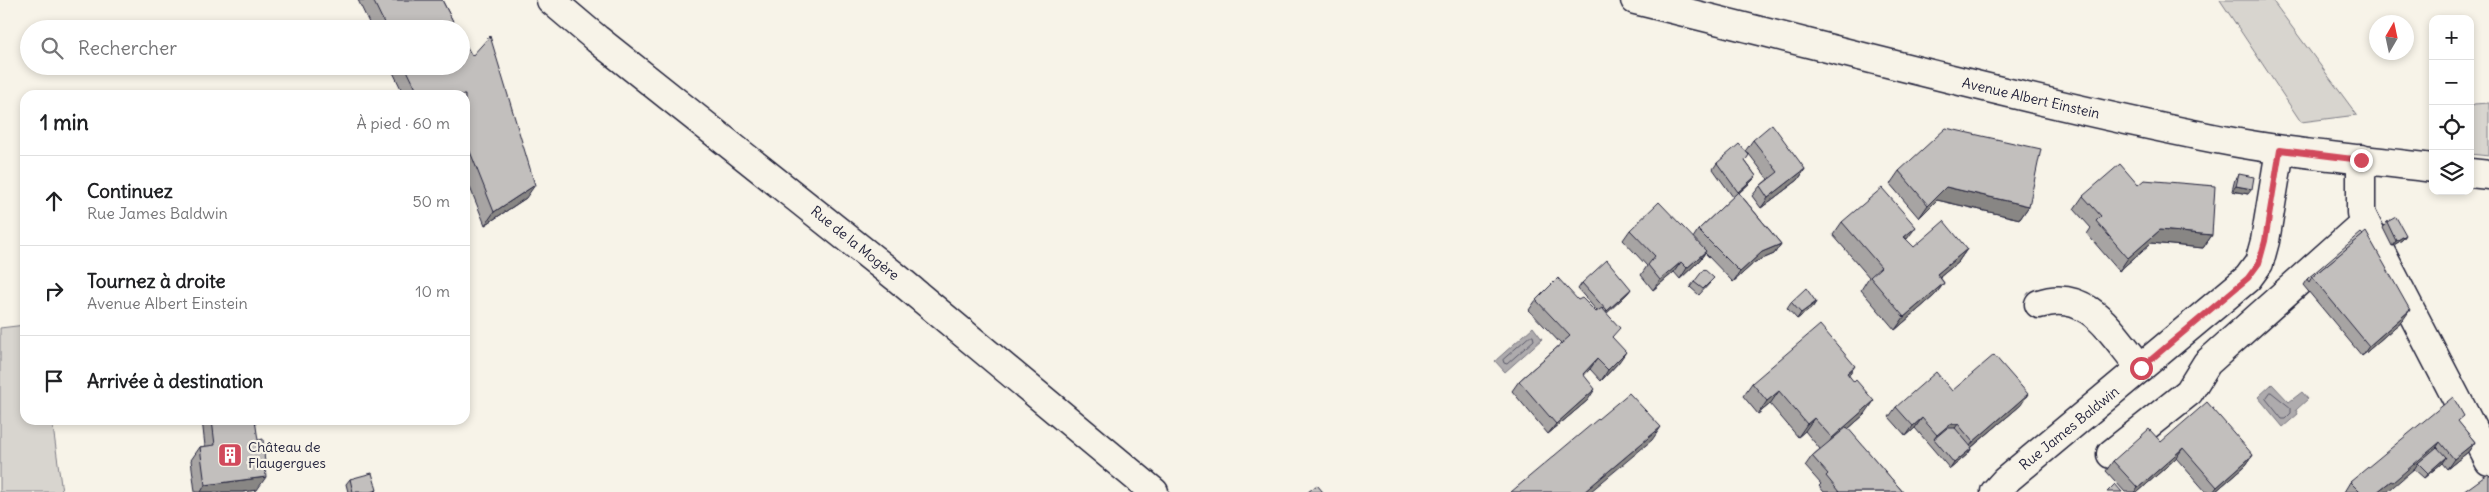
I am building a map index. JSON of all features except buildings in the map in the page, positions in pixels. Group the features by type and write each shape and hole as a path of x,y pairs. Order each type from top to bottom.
{"street":[{"name":"Rue de la Mogère","path":"551,0 597,39 896,277 1154,492"},
{"name":"Avenue Albert Einstein","path":"1635,0 1955,80 2218,139 2280,150 2429,168"},
{"name":"Rue James Baldwin","path":"1995,492 2004,481 2248,278 2259,263 2265,241 2280,150"},
{"path":"2361,160 2361,213 2489,460"},
{"path":"2474,173 2489,175"},
{"path":"2111,454 2189,392 2207,363 2365,222"},
{"path":"2039,304 2052,300 2066,300 2083,305 2096,315 2141,368"}],"shaded area":[{"path":"2220,0 2272,0 2357,115 2301,122"},
{"path":"2489,103 2489,156 2474,154 2474,104"},
{"path":"20,326 20,425 53,425 62,492 0,492 0,328"}],"water":[{"path":"1533,327 1542,339 1505,372 1495,361"},
{"path":"2272,384 2289,402 2302,392 2308,399 2296,410 2298,414 2283,427 2258,397"}],"place":[{"name":"Château de Flaugergues","path":"230,455"}],"route":[{"path":"2141,368 2248,278 2259,263 2265,241 2280,150 2361,160"}]}
